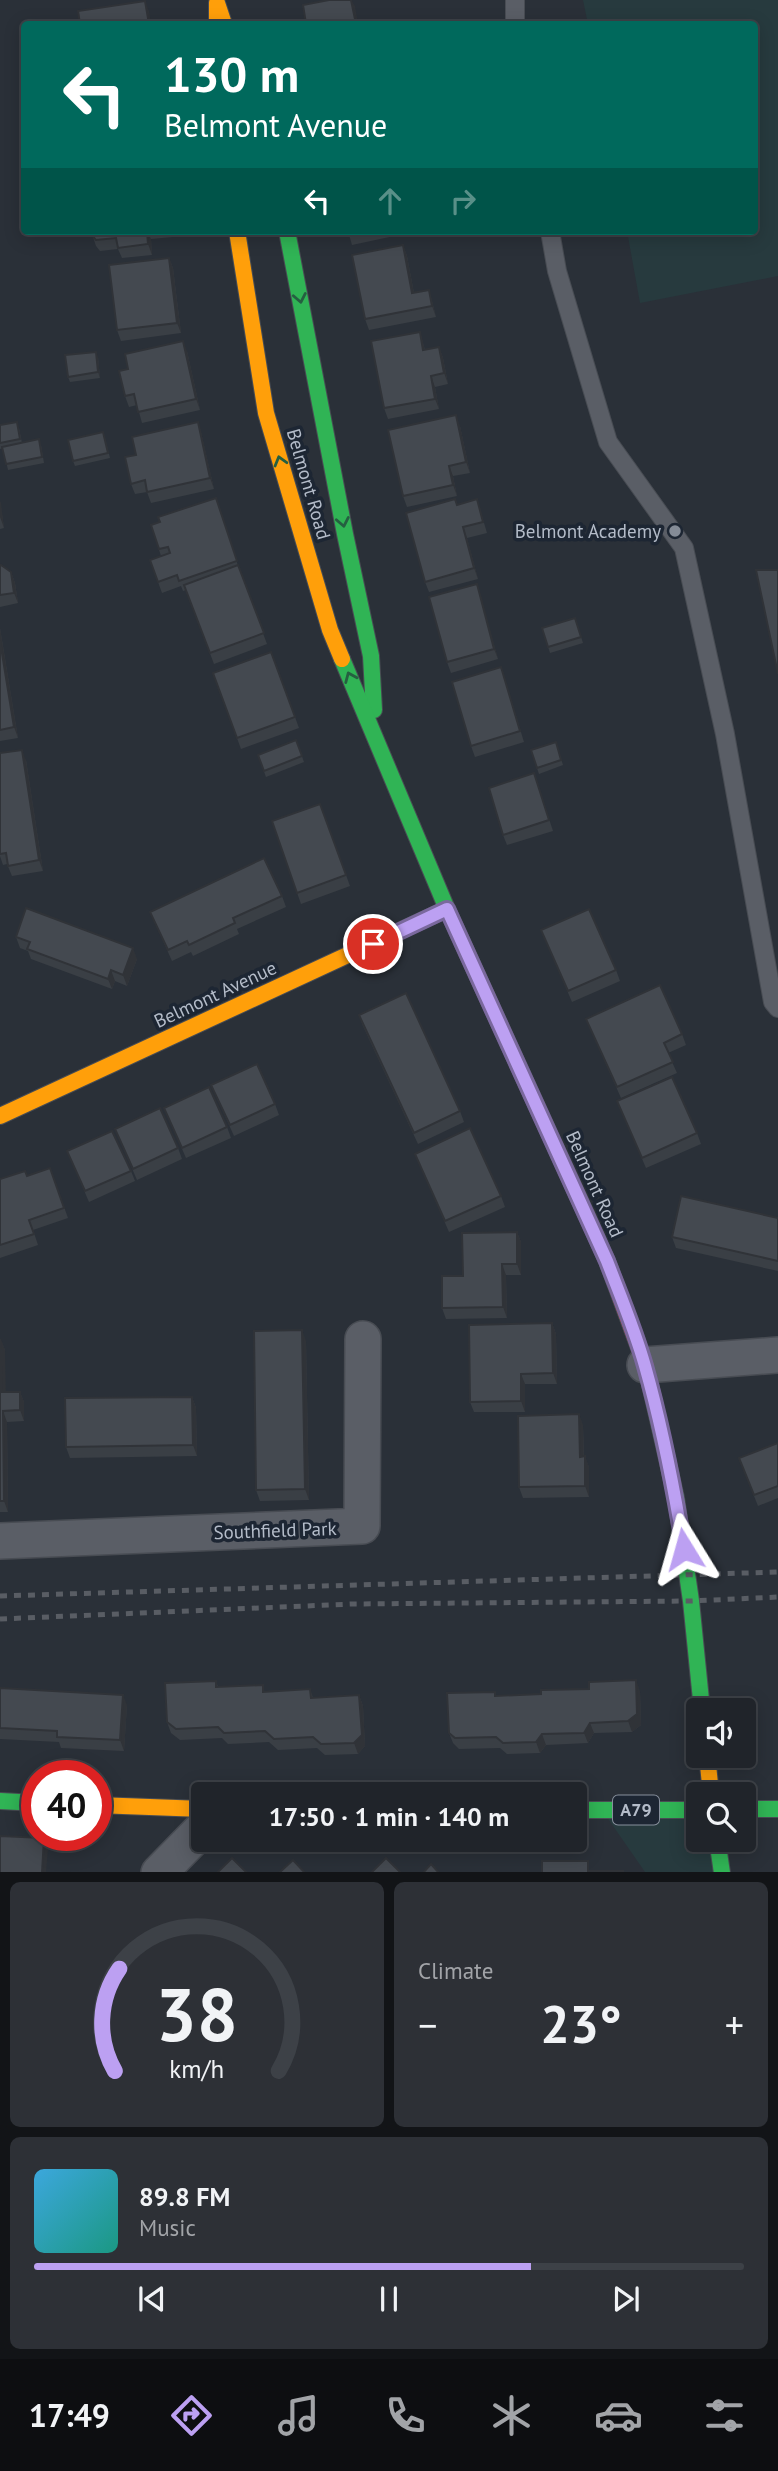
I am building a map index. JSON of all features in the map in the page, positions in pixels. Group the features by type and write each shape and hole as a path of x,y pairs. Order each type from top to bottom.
{"street":[{"path":"216,2 217,21"},
{"path":"216,2 223,21"},
{"name":"Belmont Road","path":"238,235 266,413 330,629 447,909 607,1261 645,1365 676,1498 691,1601 701,1698"},
{"name":"Belmont Road","path":"288,235 342,521 371,656 376,740"},
{"name":"Belmont Avenue","path":"0,1116 447,909"},
{"name":"Southfield Park","path":"0,1541 362,1526 363,1339"},
{"path":"645,1365 778,1355"},
{"path":"0,1801 21,1802"},
{"path":"112,1806 191,1809"},
{"path":"756,1809 778,1808"},
{"name":"A79","path":"587,1810 686,1810"},
{"path":"159,1872 191,1840"},
{"path":"719,1852 722,1872"}],"lane":[{"path":"515,0 515,21"},
{"path":"551,235 556,271 608,442 684,548 725,734 773,1002 778,1008"}],"green space":[{"path":"583,0 778,0 778,276 640,303 628,235 758,235 758,21 587,21"},
{"path":"602,1810 686,1810 686,1852 719,1852 722,1872 645,1872"}],"building":[{"path":"329,0 351,0 355,21 306,21 303,5"},
{"path":"145,1 148,21 80,21 78,11"},
{"path":"92,235 147,235 148,244 118,248 116,238 96,240"},
{"path":"403,245 412,293 429,290 432,306 365,319 352,255"},
{"path":"169,258 177,323 117,330 109,265"},
{"path":"420,332 423,350 439,347 444,373 431,376 435,399 384,408 371,341"},
{"path":"183,341 196,399 138,412 134,394 125,396 119,371 128,369 125,354"},
{"path":"96,352 98,372 68,377 65,355"},
{"path":"456,415 466,462 449,466 453,485 403,496 388,430"},
{"path":"17,422 20,439 0,443 0,425"},
{"path":"198,422 210,478 147,492 145,480 131,484 125,457 136,455 132,437"},
{"path":"103,432 108,453 73,461 68,440"},
{"path":"39,439 42,457 6,464 2,447"},
{"path":"216,498 237,561 179,581 177,575 158,582 150,560 170,553 168,547 159,549 151,525 160,522 158,517"},
{"path":"455,499 457,505 477,499 483,522 463,527 474,568 425,582 406,513"},
{"path":"1,565 11,572 14,593 0,595"},
{"path":"238,565 264,633 210,653 184,585"},
{"path":"756,570 778,570 778,674"},
{"path":"477,584 494,649 447,662 429,597"},
{"path":"575,618 581,637 548,647 542,628"},
{"path":"0,641 14,727 0,730"},
{"path":"271,652 295,717 237,738 213,673"},
{"path":"501,667 520,731 471,746 452,682"},
{"path":"296,740 302,756 264,771 258,755"},
{"path":"556,742 561,760 537,768 531,750"},
{"path":"22,750 39,860 8,866 6,853 0,854 0,753"},
{"path":"534,773 549,820 503,835 489,788"},
{"path":"320,804 346,875 297,893 272,821"},
{"path":"264,858 282,896 233,918 235,923 189,945 187,941 168,950 150,912"},
{"path":"26,908 133,948 123,975 111,970 108,979 27,949 30,942 16,937"},
{"path":"589,909 616,970 568,991 541,930"},
{"path":"660,985 682,1034 664,1043 673,1062 617,1087 586,1019"},
{"path":"406,993 460,1111 414,1133 359,1015"},
{"path":"257,1064 275,1104 230,1125 211,1085"},
{"path":"672,1077 697,1133 642,1158 617,1101"},
{"path":"209,1087 227,1127 182,1148 164,1108"},
{"path":"160,1108 178,1148 133,1169 115,1129"},
{"path":"470,1128 501,1196 445,1221 415,1154"},
{"path":"112,1131 131,1171 85,1191 67,1151"},
{"path":"50,1168 64,1208 29,1220 34,1234 0,1245 0,1179 25,1171 27,1176"},
{"path":"681,1196 778,1218 778,1261 672,1237"},
{"path":"517,1232 517,1264 502,1264 503,1307 442,1308 442,1276 463,1276 462,1233"},
{"path":"552,1323 553,1373 521,1374 521,1401 470,1402 469,1325"},
{"path":"302,1330 305,1489 256,1490 254,1331"},
{"path":"0,1339 2,1392 20,1392 20,1410 3,1411 4,1501 0,1501"},
{"path":"192,1397 193,1445 66,1447 65,1398"},
{"path":"579,1414 580,1457 585,1456 585,1486 519,1487 518,1416"},
{"path":"778,1443 778,1486 754,1495 739,1458"},
{"path":"636,1680 637,1714 628,1721 590,1723 584,1733 542,1734 536,1742 503,1743 496,1737 455,1738 449,1733 447,1693 495,1692 495,1696 541,1694 541,1690 589,1689 589,1682"},
{"path":"216,1681 216,1687 263,1685 263,1692 310,1689 311,1698 359,1695 362,1735 354,1743 321,1744 313,1737 274,1739 265,1731 224,1733 218,1727 176,1729 167,1722 165,1683"},
{"path":"0,1688 123,1695 120,1740 57,1737 57,1731 0,1728"},
{"path":"0,1836 21,1837 21,1851 43,1851 42,1872 0,1872"},
{"path":"232,1858 246,1872 218,1872"},
{"path":"386,1858 400,1872 372,1872"},
{"path":"293,1860 304,1872 280,1872"},
{"path":"542,1861 588,1861 588,1871 623,1871 623,1872 542,1872"},
{"path":"431,1864 438,1872 424,1872"}],"railway":[{"path":"0,1596 778,1572"},
{"path":"0,1619 352,1604 691,1601 778,1597"}],"traffic: fast":[{"path":"288,235 371,656 374,710"},
{"path":"342,659 447,909 586,1214"},
{"path":"367,946 447,909"},
{"path":"646,1367 676,1498 691,1601 701,1698"},
{"path":"0,1801 21,1802"},
{"path":"756,1809 778,1809"},
{"path":"587,1810 686,1810"},
{"path":"719,1852 722,1872"}],"traffic: slow":[{"path":"217,21 217,3 223,21"},
{"path":"238,235 266,413 330,630 342,659"},
{"path":"0,1116 367,946"},
{"path":"708,1768 710,1782"},
{"path":"112,1806 191,1809"}],"traffic: jam":[{"path":"586,1214 607,1261 646,1367"}],"place":[{"name":"Belmont Academy","path":"675,531"}],"route":[{"path":"373,944 447,909 607,1261 645,1365 676,1498 684,1549"}]}
